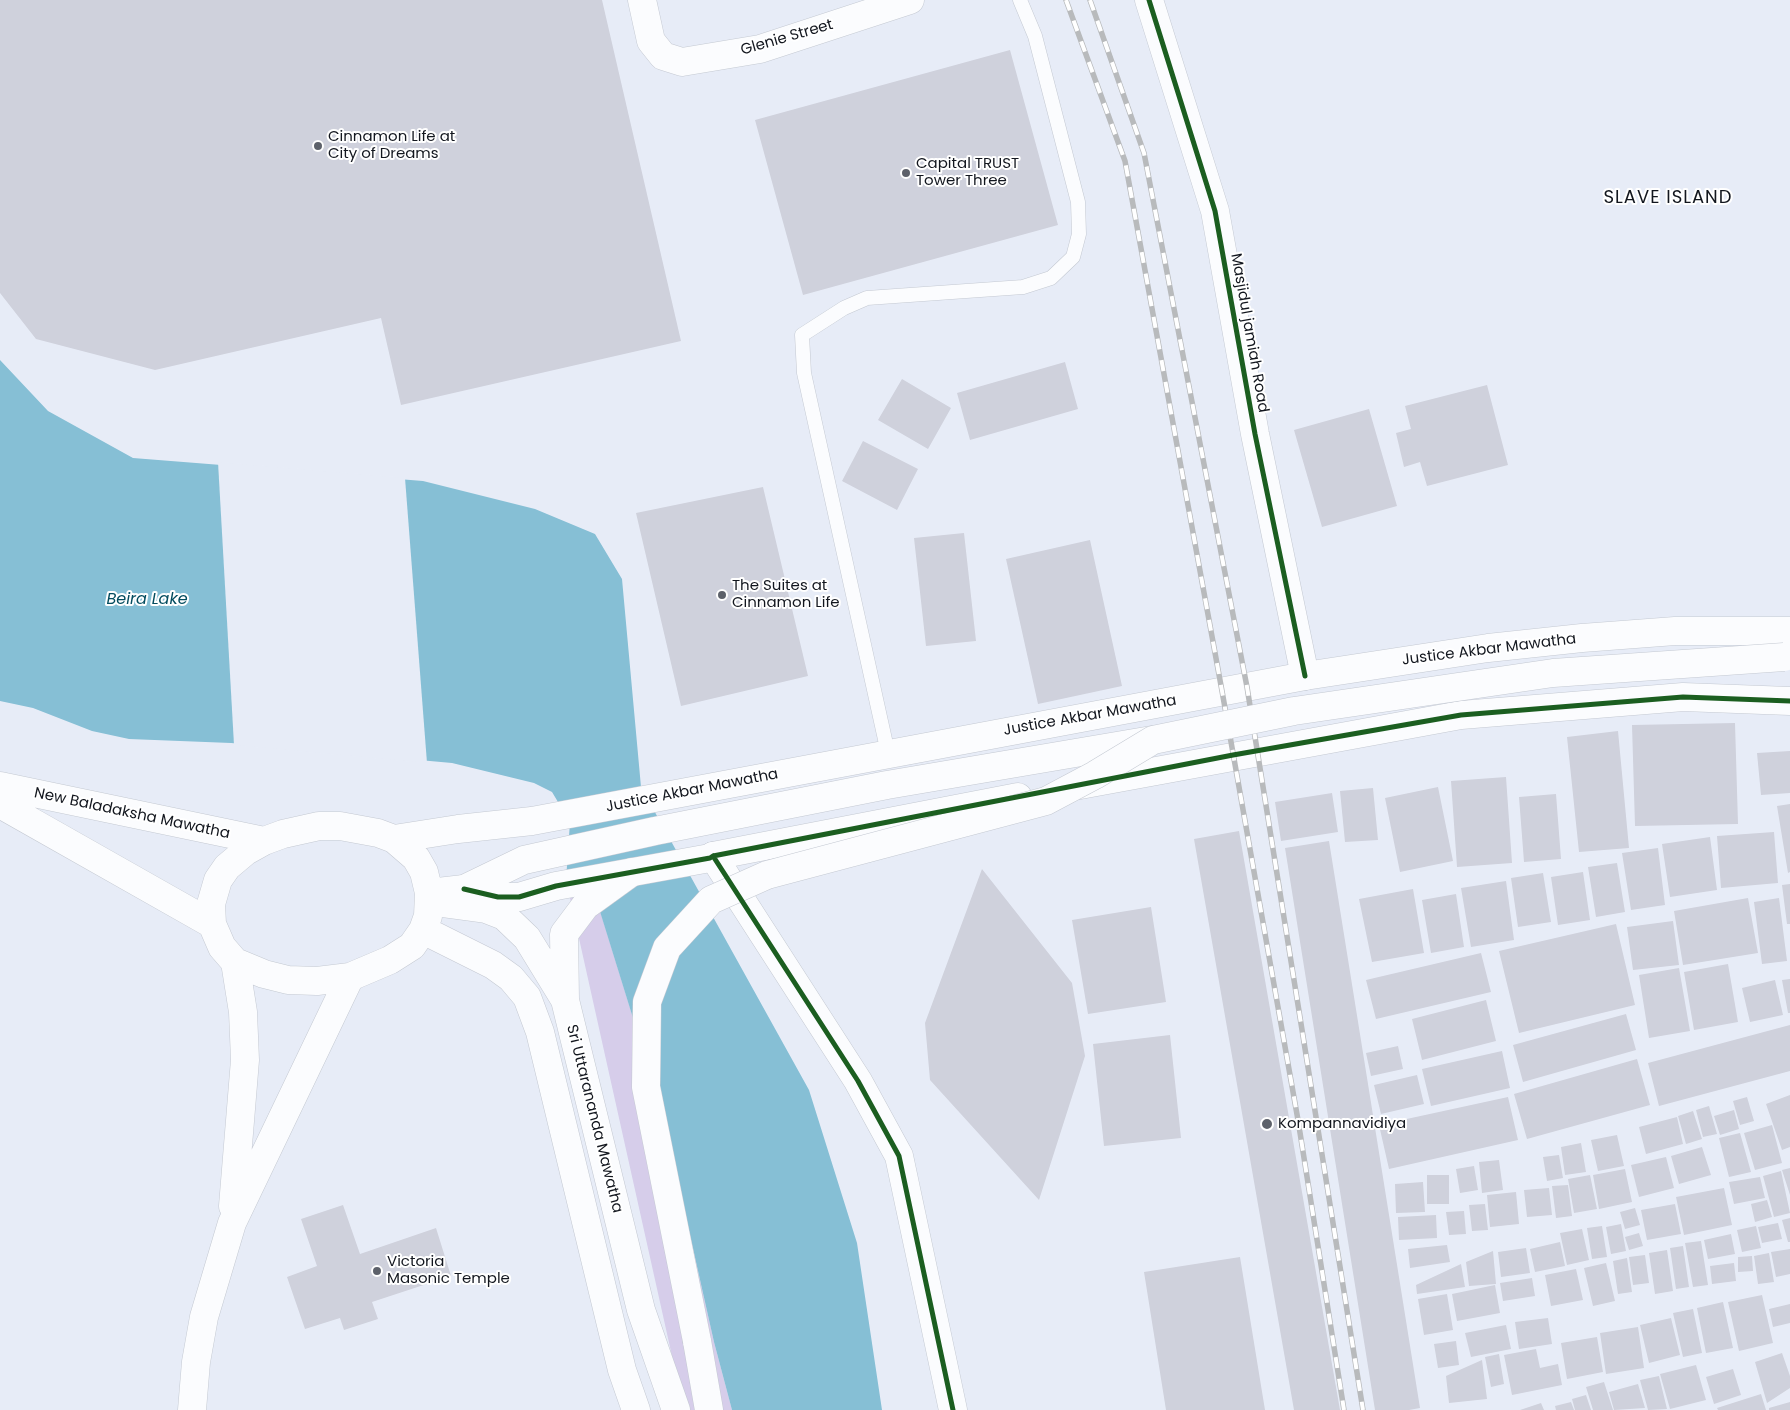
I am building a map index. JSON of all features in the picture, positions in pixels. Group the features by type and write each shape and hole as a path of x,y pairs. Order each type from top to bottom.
{"main road":[{"name":"Glenie Street","path":"642,0 651,41 663,56 682,62 760,49 910,0"},
{"name":"Masjidul jamiah Road","path":"1149,0 1215,211 1253,424 1305,676"},
{"name":"Justice Akbar Mawatha","path":"394,839 458,829 532,821 1305,676 1488,648 1675,631 1790,631"},
{"name":"Justice Akbar Mawatha","path":"430,897 464,889 524,860 655,831 887,785 1153,740 1294,711 1553,673 1787,658"},
{"path":"464,889 498,897 519,897 556,886 1233,755 1461,715 1684,698 1790,701"},
{"path":"709,1410 646,1087 647,1002 667,948 711,900 767,875 1046,800 1095,775 1153,740"},
{"name":"New Baladaksha Mawatha","path":"0,786 264,841"},
{"name":"New Baladaksha Mawatha","path":"0,804 212,924"},
{"path":"319,826 340,826 378,833 394,839 416,858 424,872 430,897 422,930 412,946 390,960 350,977 317,981 288,980 264,974 235,962 222,947 212,924 211,904 218,880 227,867 246,851 264,841 283,834 319,826"},
{"path":"711,857 786,968 858,1081 899,1156 953,1410"},
{"path":"565,1000 564,934 585,906 632,872"},
{"name":"Sri Uttarananda Mawatha","path":"430,897 486,909 504,916 527,938 565,1000 641,1310 676,1410"},
{"name":"Sri Uttarananda Mawatha","path":"422,930 493,965 511,978 527,997 540,1032 622,1370 636,1410"},
{"path":"232,1223 245,1060 243,1012 235,962"},
{"path":"192,1410 196,1362 204,1316 232,1223 350,977"},
{"path":"622,1370 627,1410"}],"lane":[{"path":"888,753 804,373 802,335 844,308 867,298 1023,287 1051,278 1073,257 1079,234 1078,202 1035,36 1020,0"}],"shaded area":[{"path":"589,875 663,1115 714,1342 732,1410 684,1410 566,880"}],"water":[{"name":"Beira Lake","path":"0,360 48,411 133,458 423,481 535,509 595,534 622,579 641,787 809,1090 857,1243 882,1410 732,1410 714,1342 663,1115 589,876 566,880 570,822 552,792 534,783 452,763 231,743 129,739 92,731 33,708 0,701"}],"pier":[{"path":"218,462 405,478 427,763 234,745"}],"building":[{"name":"Cinnamon Life at City of Dreams","path":"0,0 602,0 681,341 401,405 381,318 155,370 36,339 0,293"},
{"name":"Capital TRUST Tower Three","path":"1010,50 1058,225 803,295 755,120"},
{"path":"1065,362 1078,409 970,440 957,393"},
{"path":"902,379 951,408 928,449 878,420"},
{"path":"1487,385 1508,465 1427,486 1420,462 1404,467 1396,433 1411,429 1405,406"},
{"path":"1369,409 1397,506 1322,527 1294,430"},
{"path":"863,441 918,469 897,510 842,481"},
{"name":"The Suites at Cinnamon Life","path":"763,487 808,676 681,706 636,513"},
{"path":"964,533 976,641 926,646 914,538"},
{"path":"1090,540 1122,686 1038,704 1006,559"},
{"path":"1735,723 1738,824 1635,826 1632,725"},
{"path":"1618,731 1629,848 1579,852 1567,737"},
{"path":"1790,751 1790,793 1761,795 1757,753"},
{"path":"1506,777 1512,863 1457,867 1451,781"},
{"path":"1438,787 1453,861 1400,872 1385,798"},
{"path":"1373,788 1378,840 1345,842 1340,791"},
{"path":"1332,793 1338,832 1281,841 1275,802"},
{"path":"1556,794 1561,859 1524,862 1519,797"},
{"path":"1790,804 1790,872 1788,873 1777,806"},
{"name":"Kompannavidiya","path":"1239,831 1340,1410 1294,1410 1194,839"},
{"path":"1774,832 1778,883 1721,888 1717,836"},
{"path":"1710,837 1717,890 1670,897 1662,844"},
{"name":"Kompannavidiya","path":"1329,841 1420,1408 1409,1410 1375,1410 1285,848"},
{"path":"1658,848 1665,905 1631,910 1622,853"},
{"path":"1617,863 1625,912 1596,917 1588,867"},
{"path":"982,869 1072,983 1085,1056 1039,1200 930,1080 925,1023"},
{"path":"1583,872 1590,920 1558,925 1551,877"},
{"path":"1543,873 1551,922 1518,927 1511,878"},
{"path":"1506,881 1514,940 1471,947 1461,888"},
{"path":"1790,884 1790,924 1787,924 1782,885"},
{"path":"1413,889 1424,953 1372,962 1359,899"},
{"path":"1456,894 1464,947 1431,953 1422,900"},
{"path":"1748,898 1758,953 1683,965 1674,911"},
{"path":"1779,898 1787,961 1762,964 1754,902"},
{"path":"1151,907 1166,1002 1088,1014 1072,920"},
{"path":"1673,921 1679,965 1633,970 1627,927"},
{"path":"1616,924 1635,1005 1519,1033 1499,951"},
{"path":"1481,953 1491,992 1376,1019 1366,980"},
{"path":"1728,964 1738,1022 1694,1030 1684,972"},
{"path":"1679,968 1690,1031 1649,1038 1639,975"},
{"path":"1790,979 1790,1013 1788,1013 1782,980"},
{"path":"1775,980 1783,1015 1750,1022 1742,988"},
{"path":"1486,1000 1496,1041 1422,1060 1412,1019"},
{"path":"1626,1014 1636,1050 1523,1082 1513,1045"},
{"path":"1790,1025 1790,1071 1659,1106 1648,1063"},
{"path":"1170,1035 1181,1138 1104,1146 1093,1044"},
{"path":"1398,1046 1403,1069 1371,1076 1366,1053"},
{"path":"1502,1051 1510,1088 1431,1106 1422,1069"},
{"path":"1637,1059 1650,1105 1527,1139 1514,1094"},
{"path":"1417,1075 1424,1104 1381,1114 1374,1085"},
{"path":"1790,1095 1790,1147 1782,1150 1766,1104"},
{"path":"1508,1097 1518,1140 1389,1169 1379,1125"},
{"path":"1747,1097 1754,1121 1740,1125 1733,1101"},
{"path":"1709,1106 1717,1134 1703,1137 1696,1110"},
{"path":"1734,1110 1739,1129 1720,1135 1714,1116"},
{"path":"1693,1111 1702,1139 1686,1144 1678,1116"},
{"path":"1677,1117 1683,1144 1646,1154 1639,1127"},
{"path":"1772,1125 1782,1163 1755,1170 1744,1133"},
{"path":"1740,1133 1751,1172 1729,1177 1719,1138"},
{"path":"1617,1135 1624,1166 1598,1171 1591,1140"},
{"path":"1581,1143 1586,1172 1565,1175 1561,1147"},
{"path":"1702,1147 1711,1175 1679,1184 1671,1156"},
{"path":"1559,1155 1563,1178 1547,1181 1543,1157"},
{"path":"1666,1157 1674,1188 1639,1197 1631,1165"},
{"path":"1499,1160 1503,1190 1482,1193 1479,1162"},
{"path":"1474,1166 1478,1190 1460,1193 1456,1169"},
{"path":"1790,1168 1790,1195 1782,1170"},
{"path":"1625,1169 1632,1202 1599,1209 1593,1175"},
{"path":"1781,1171 1790,1213 1774,1217 1763,1176"},
{"path":"1427,1175 1449,1175 1449,1204 1427,1204"},
{"path":"1590,1175 1597,1209 1574,1213 1568,1179"},
{"path":"1760,1177 1765,1198 1734,1204 1729,1182"},
{"path":"1423,1182 1425,1212 1396,1213 1395,1184"},
{"path":"1568,1185 1572,1216 1556,1218 1552,1186"},
{"path":"1549,1188 1552,1215 1527,1217 1524,1190"},
{"path":"1724,1188 1732,1225 1684,1235 1676,1197"},
{"path":"1516,1192 1519,1224 1490,1227 1487,1195"},
{"path":"1767,1200 1772,1217 1755,1222 1751,1204"},
{"path":"1485,1204 1488,1230 1472,1231 1469,1205"},
{"path":"1675,1204 1681,1234 1647,1240 1641,1210"},
{"name":"Victoria Masonic Temple","path":"343,1205 360,1254 436,1228 451,1276 372,1302 378,1319 344,1330 340,1318 305,1329 287,1277 317,1266 301,1219"},
{"path":"1635,1208 1640,1225 1625,1229 1620,1212"},
{"path":"1464,1211 1466,1234 1449,1235 1446,1212"},
{"path":"1436,1215 1437,1238 1399,1240 1398,1217"},
{"path":"1790,1218 1790,1242 1788,1242 1782,1220"},
{"path":"1778,1223 1782,1239 1762,1243 1758,1227"},
{"path":"1621,1224 1626,1251 1611,1254 1606,1227"},
{"path":"1602,1226 1607,1257 1592,1259 1587,1228"},
{"path":"1756,1226 1761,1248 1742,1252 1737,1230"},
{"path":"1582,1229 1589,1260 1567,1265 1560,1233"},
{"path":"1639,1233 1643,1246 1629,1250 1625,1237"},
{"path":"1731,1234 1735,1254 1708,1259 1704,1240"},
{"path":"1701,1241 1708,1285 1693,1287 1685,1243"},
{"path":"1560,1242 1565,1266 1535,1272 1530,1249"},
{"path":"1447,1245 1450,1262 1410,1268 1408,1249"},
{"path":"1683,1246 1689,1287 1676,1289 1670,1248"},
{"path":"1526,1248 1530,1273 1501,1277 1498,1252"},
{"path":"1790,1249 1790,1274 1776,1277 1771,1252"},
{"path":"1667,1250 1673,1291 1655,1294 1649,1253"},
{"path":"1493,1251 1496,1284 1469,1286 1466,1262"},
{"path":"1769,1253 1774,1282 1758,1284 1754,1256"},
{"path":"1645,1255 1649,1283 1633,1285 1629,1257"},
{"path":"1752,1256 1753,1271 1738,1272 1738,1257"},
{"path":"1240,1257 1265,1410 1166,1410 1144,1272"},
{"path":"1627,1258 1632,1292 1618,1294 1613,1261"},
{"path":"1606,1263 1615,1301 1593,1306 1584,1268"},
{"path":"1734,1263 1736,1281 1712,1284 1710,1266"},
{"path":"1461,1264 1465,1287 1417,1294 1416,1285"},
{"path":"1576,1269 1583,1300 1551,1306 1545,1275"},
{"path":"1532,1278 1535,1296 1503,1301 1500,1283"},
{"path":"1495,1285 1500,1313 1457,1321 1452,1294"},
{"path":"1447,1294 1453,1330 1424,1335 1418,1299"},
{"path":"1762,1295 1773,1343 1739,1351 1728,1302"},
{"path":"1723,1302 1733,1348 1706,1353 1697,1308"},
{"path":"1790,1304 1790,1323 1773,1327 1769,1309"},
{"path":"1693,1309 1702,1353 1683,1357 1673,1313"},
{"path":"1548,1318 1552,1344 1519,1349 1515,1322"},
{"path":"1671,1318 1680,1355 1649,1363 1640,1325"},
{"path":"1506,1325 1511,1349 1471,1357 1465,1333"},
{"path":"1638,1327 1644,1368 1606,1374 1600,1333"},
{"path":"1597,1337 1603,1372 1567,1379 1561,1343"},
{"path":"1456,1341 1459,1365 1438,1368 1434,1344"},
{"path":"1536,1349 1540,1368 1558,1364 1562,1385 1512,1395 1504,1355"},
{"path":"1782,1353 1790,1376 1790,1388 1767,1403 1755,1362"},
{"path":"1499,1354 1504,1384 1491,1387 1485,1357"},
{"path":"1482,1360 1487,1399 1449,1403 1446,1376"},
{"path":"1696,1365 1706,1400 1670,1409 1660,1374"},
{"path":"1733,1369 1741,1395 1714,1404 1706,1377"},
{"path":"1659,1376 1667,1409 1648,1410 1640,1380"},
{"path":"1604,1382 1613,1410 1593,1410 1586,1387"},
{"path":"1638,1384 1645,1408 1614,1410 1609,1392"},
{"path":"1761,1394 1766,1410 1718,1410 1717,1408"},
{"path":"1586,1395 1591,1410 1575,1410 1572,1399"},
{"path":"1571,1402 1574,1410 1556,1410 1555,1406"},
{"path":"1790,1402 1790,1410 1769,1410 1769,1408"},
{"path":"1541,1403 1544,1410 1520,1410"}],"railway":[{"path":"1066,0 1125,161 1298,1120 1344,1410"},
{"path":"1090,0 1144,153 1247,687 1363,1410"}],"cycle path":[{"path":"1149,0 1215,211 1255,434 1305,676"},
{"path":"464,889 498,897 519,897 556,886 710,858 1233,755 1461,715 1683,697 1790,701"},
{"path":"713,856 858,1081 899,1156 953,1410"}],"place":[{"name":"Cinnamon Life at City of Dreams","path":"318,146"},
{"name":"Capital TRUST Tower Three","path":"906,173"},
{"name":"The Suites at Cinnamon Life","path":"722,595"},
{"name":"Kompannavidiya","path":"1267,1124"},
{"name":"Victoria Masonic Temple","path":"377,1271"}],"district":[{"name":"SLAVE ISLAND","path":"1668,198"}]}
